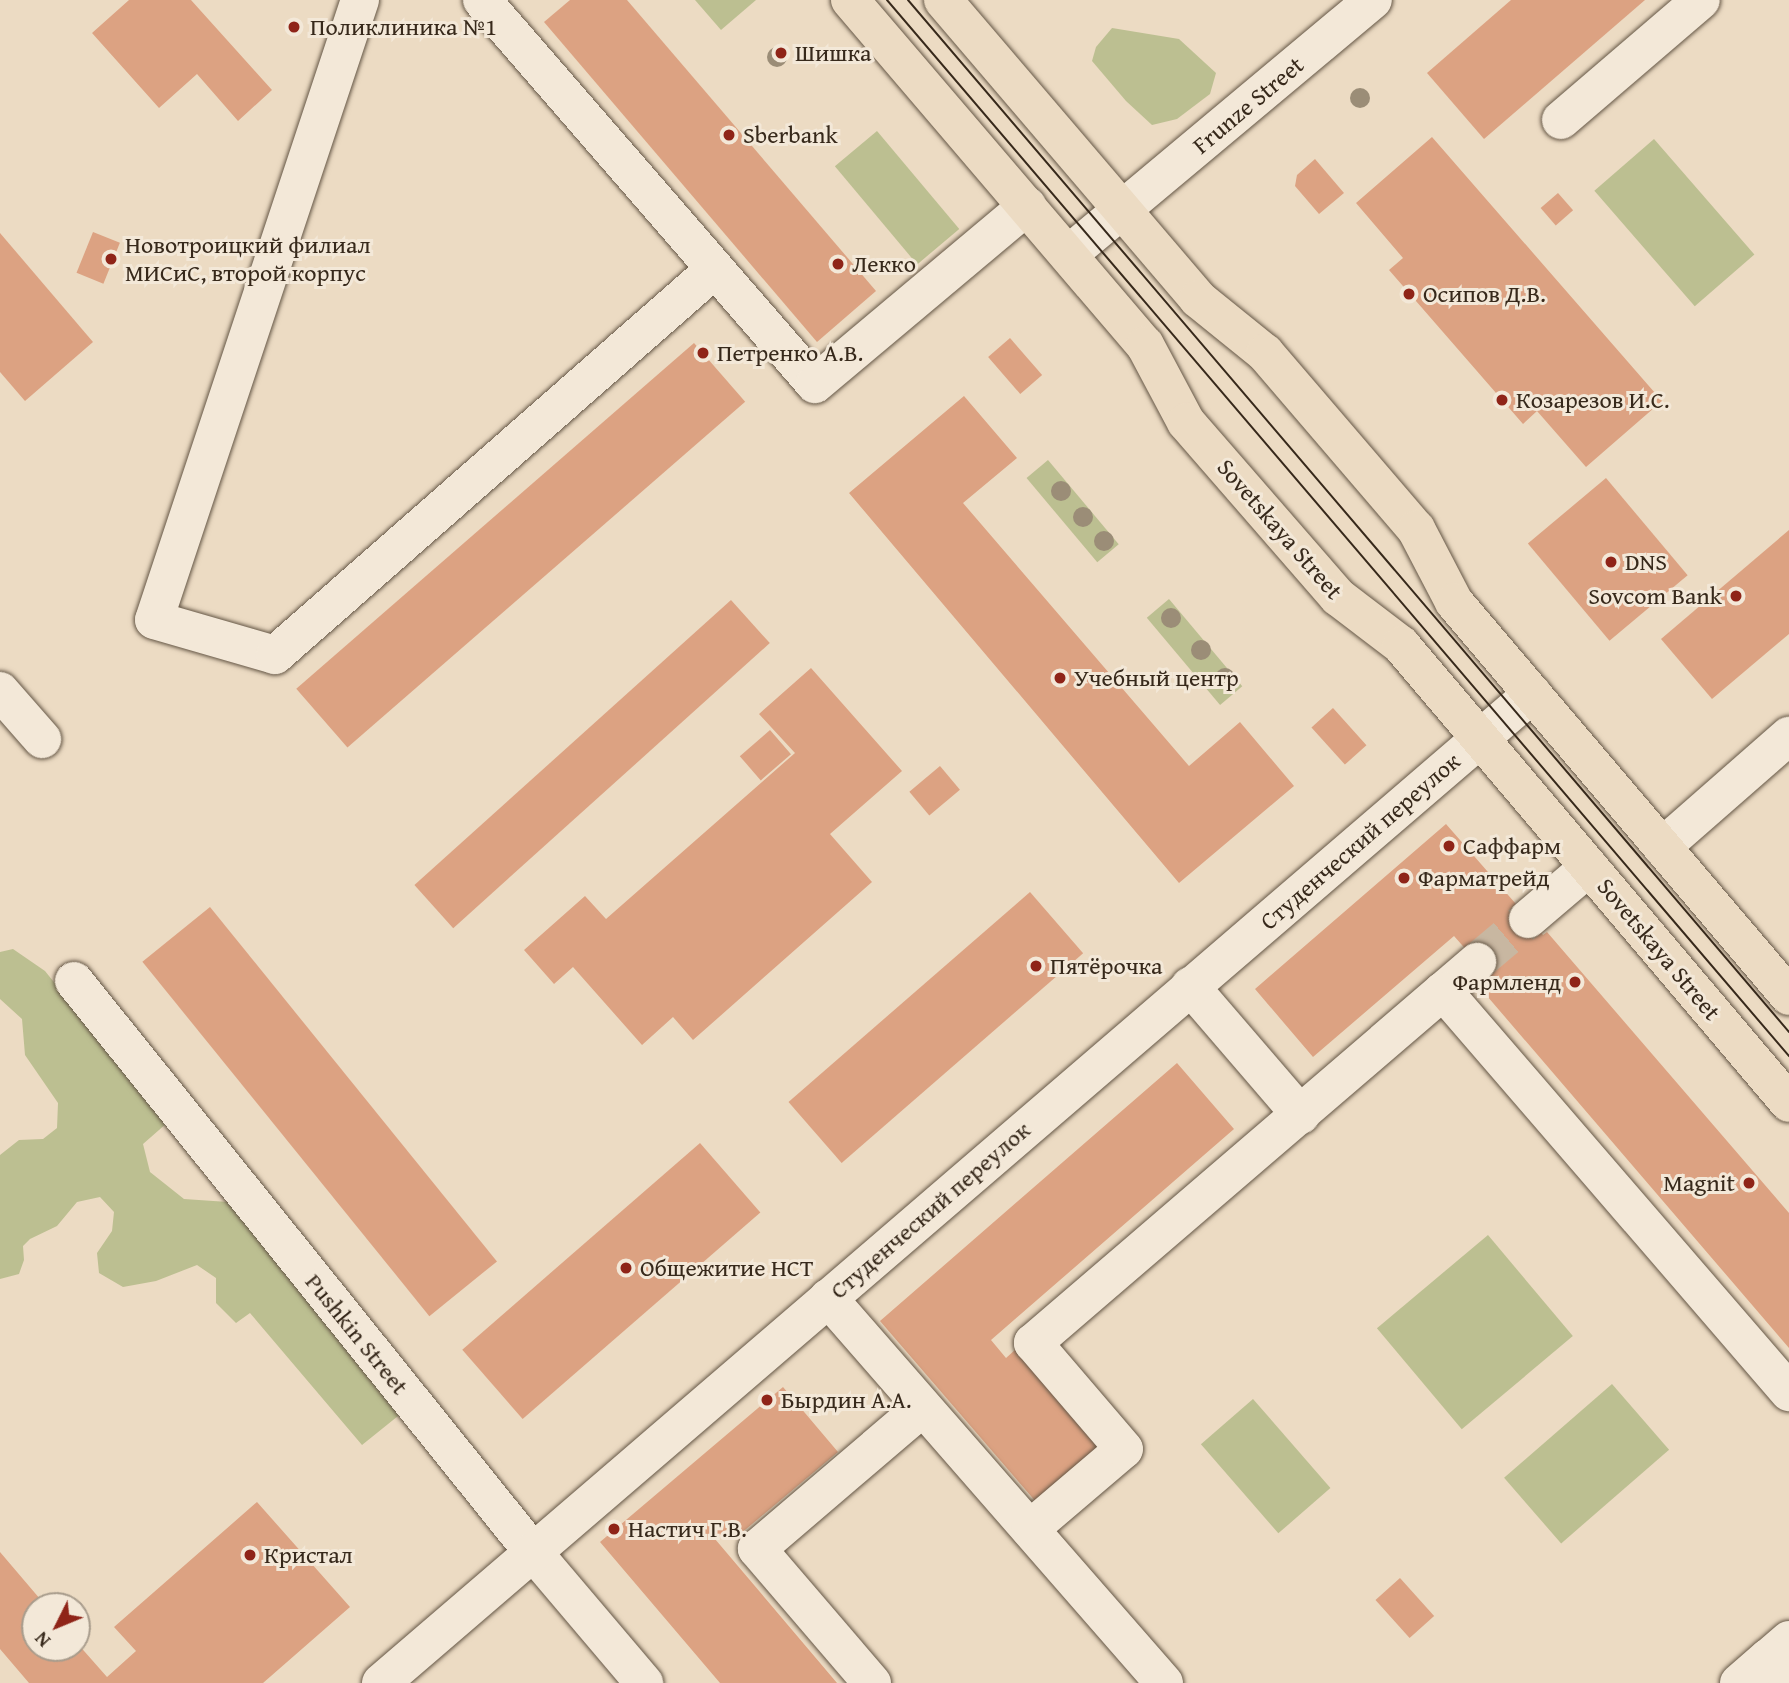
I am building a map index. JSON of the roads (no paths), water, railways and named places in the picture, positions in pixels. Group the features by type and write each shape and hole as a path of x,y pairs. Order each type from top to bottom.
{"main road":[{"name":"Sovetskaya Street","path":"850,0 1145,345 1186,422 1338,597 1401,645 1789,1102"},
{"path":"943,0 1198,299 1265,353 1416,529 1454,602 1789,996"}],"street":[{"path":"360,0 154,620 275,655 715,269"},
{"path":"482,0 815,384 1027,206"},
{"name":"Frunze Street","path":"1069,254 1374,0"},
{"path":"1561,120 1701,0"},
{"path":"0,691 42,739"},
{"name":"Студенческий переулок","path":"381,1683 1532,694"},
{"path":"1662,847 1789,736"},
{"path":"1528,919 1589,867"},
{"path":"1030,1529 1124,1449 1033,1343 1477,962"},
{"name":"Pushkin Street","path":"74,981 533,1552 644,1683"},
{"path":"1190,986 1301,1115"},
{"path":"1443,991 1789,1392"},
{"path":"828,1298 1164,1683"},
{"path":"872,1683 757,1549 923,1407"},
{"path":"1739,1683 1782,1660"}],"tunnel":[{"path":"1477,962 1528,919"}],"tram line":[{"path":"887,0 1789,1056"},
{"path":"908,0 1789,1032"}],"place":[{"name":"Поликлиника №1","path":"294,27"},
{"name":"Шишка","path":"781,53"},
{"name":"Sberbank","path":"729,135"},
{"name":"Новотроицкий филиал МИСиС, второй корпус","path":"111,259"},
{"name":"Лекко","path":"838,264"},
{"name":"Осипов Д.В.","path":"1409,294"},
{"name":"Петренко А.В.","path":"703,353"},
{"name":"Козарезов И.С.","path":"1502,400"},
{"name":"DNS","path":"1611,562"},
{"name":"Sovcom Bank","path":"1736,596"},
{"name":"Учебный центр","path":"1060,678"},
{"name":"Саффарм","path":"1449,846"},
{"name":"Фарматрейд","path":"1404,878"},
{"name":"Пятёрочка","path":"1036,966"},
{"name":"Фармленд","path":"1575,982"},
{"name":"Magnit","path":"1749,1183"},
{"name":"Общежитие НСТ","path":"626,1268"},
{"name":"Бырдин А.А.","path":"767,1400"},
{"name":"Настич Г.В.","path":"614,1529"},
{"name":"Кристал","path":"250,1555"}]}
